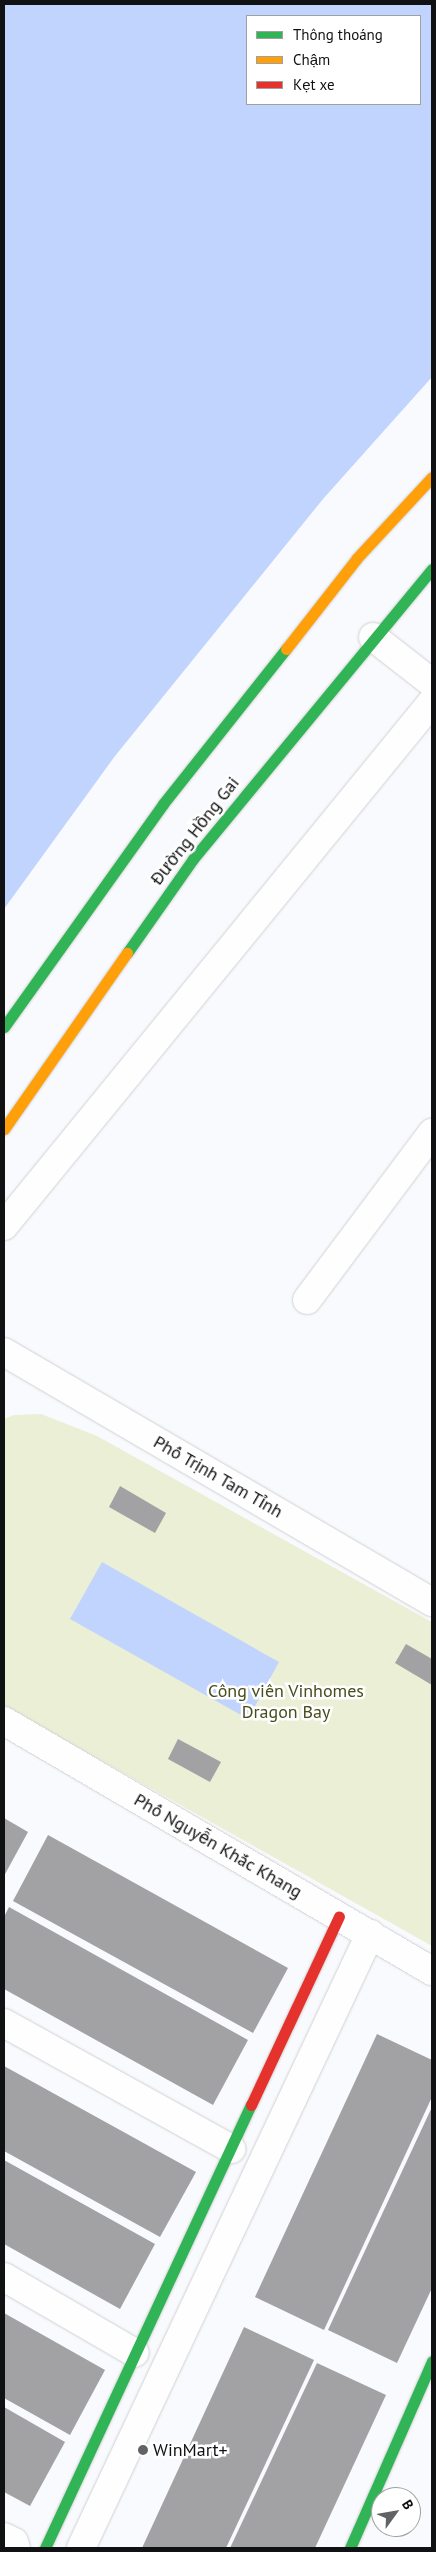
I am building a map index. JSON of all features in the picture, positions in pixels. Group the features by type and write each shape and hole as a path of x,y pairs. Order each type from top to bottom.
{"street":[{"path":"4,1027 163,804 357,558 432,477"},
{"name":"Đường Hồng Gai","path":"4,1129 192,859 373,636 428,581"},
{"path":"373,636 432,683"},
{"path":"4,1226 432,702"},
{"path":"307,1300 432,1133"},
{"name":"Phố Trịnh Tam Tỉnh","path":"4,1352 432,1602"},
{"name":"Phố Nguyễn Khắc Khang","path":"4,1721 432,1971"},
{"path":"45,2548 339,1916"},
{"path":"81,2548 370,1934"},
{"path":"4,2023 230,2149"},
{"path":"4,2277 135,2352"},
{"path":"350,2548 432,2361"},
{"path":"4,2537 14,2542 16,2548"}],"green space":[{"name":"Công viên Vinhomes Dragon Bay","path":"41,1414 97,1436 432,1622 432,1946 4,1706 4,1419 14,1415"}],"water":[{"path":"4,4 432,4 432,377 323,499 115,756 4,909"},
{"path":"102,1562 279,1662 248,1719 70,1619"}],"building":[{"path":"120,1486 166,1513 155,1533 109,1507"},
{"path":"406,1644 432,1659 432,1685 395,1663"},
{"path":"178,1739 221,1762 210,1782 168,1759"},
{"path":"4,1818 28,1832 4,1876"},
{"path":"48,1835 288,1968 253,2033 13,1901"},
{"path":"9,1907 248,2040 213,2105 4,1989 4,1917"},
{"path":"377,2034 432,2060 432,2097 324,2330 255,2297"},
{"path":"4,2066 196,2172 160,2237 4,2151"},
{"path":"432,2107 432,2288 397,2363 328,2330"},
{"path":"4,2160 155,2244 120,2309 4,2244"},
{"path":"4,2313 105,2370 70,2435 4,2398"},
{"path":"244,2327 314,2360 226,2548 142,2548"},
{"path":"317,2363 386,2395 315,2548 230,2548"},
{"path":"4,2407 65,2442 30,2506 4,2492"}],"traffic: fast":[{"path":"127,953 193,859 432,569"},
{"path":"4,1027 163,804 286,649"},
{"path":"45,2548 251,2105"},
{"path":"350,2548 432,2361"}],"traffic: slow":[{"path":"286,649 357,558 432,477"},
{"path":"4,1129 127,953"}],"traffic: jam":[{"path":"251,2105 339,1916"}],"place":[{"name":"WinMart+","path":"143,2450"}]}
